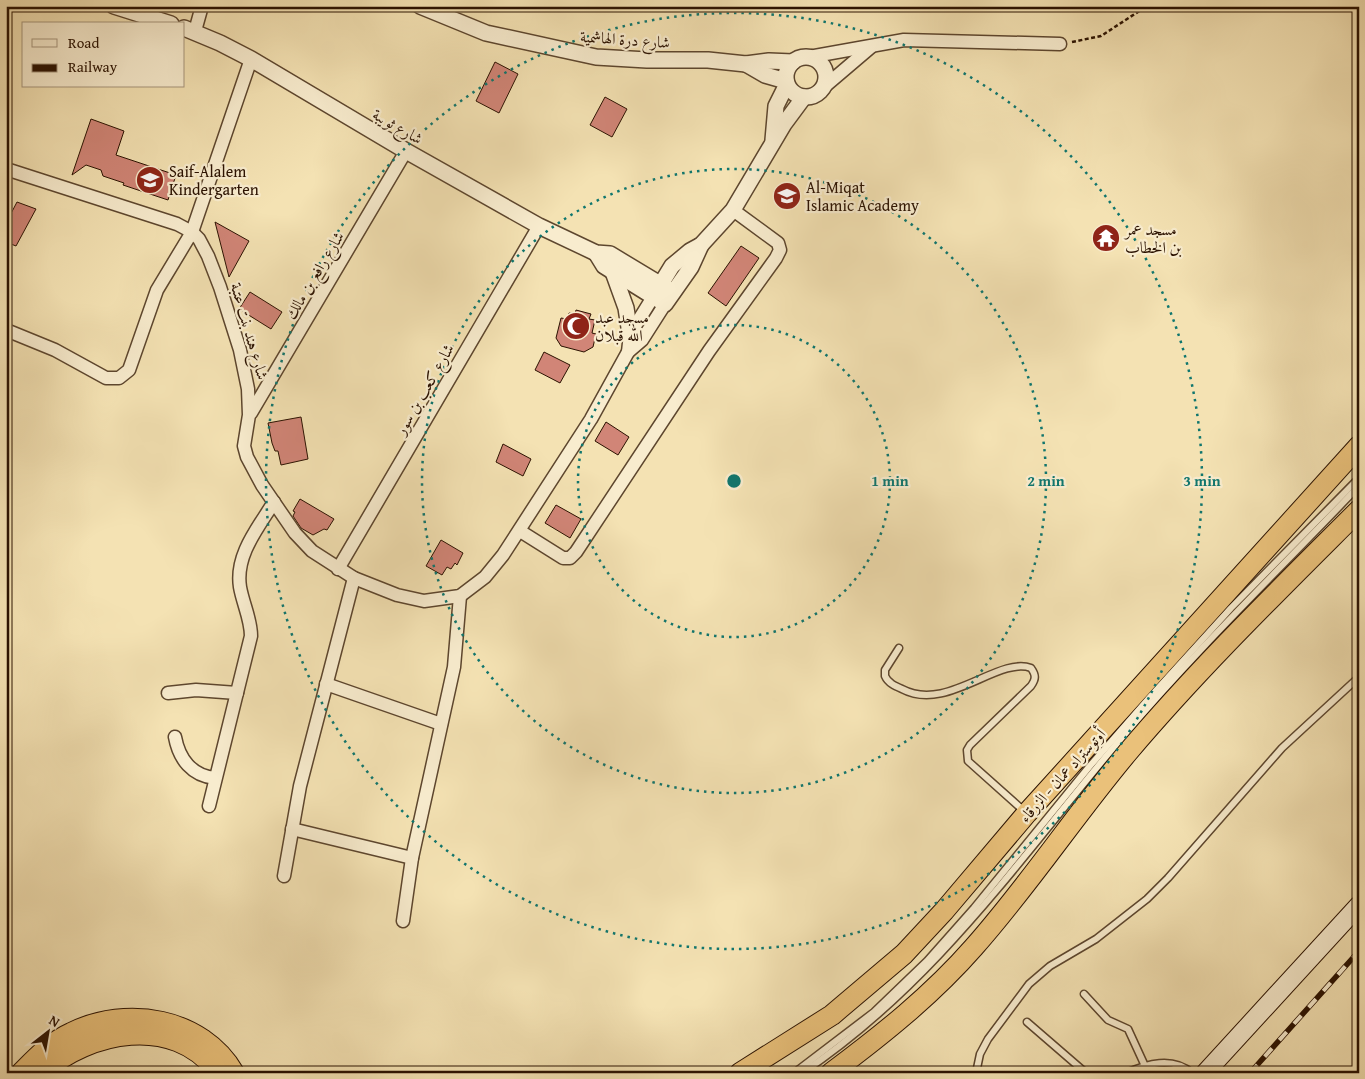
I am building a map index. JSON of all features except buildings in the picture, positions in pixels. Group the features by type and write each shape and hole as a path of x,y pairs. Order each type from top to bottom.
{"highway":[{"name":"أوتوستراد عمان - الزرقاء","path":"740,1073 825,1020 883,974 925,933 1027,813 1359,446"},
{"name":"أوتوستراد عمان - الزرقاء","path":"836,1071 918,1004 958,965 1000,916 1128,753 1248,621 1359,510"},
{"path":"21,1073 47,1048 73,1032 101,1022 132,1019 171,1024 193,1032 213,1046 234,1073"},
{"path":"42,1073 76,1048 99,1040 124,1035 151,1034 175,1041 200,1053 218,1073"}],"main road":[{"path":"1205,1073 1359,905"}],"street":[{"path":"114,6 165,22"},
{"path":"190,29 202,6"},
{"name":"شارع درة الهاشمية","path":"420,6 486,33 574,54 618,59 708,60 746,64 769,61 793,62"},
{"name":"شارع ثويبة","path":"190,29 251,59 406,151 540,226 596,253 610,254 663,294"},
{"path":"873,45 816,95 804,97 797,95 787,83 787,70 793,62 809,56 873,45 904,40 1060,44"},
{"path":"809,56 823,65 827,76 824,87"},
{"path":"6,330 55,350 106,378 119,378 130,370 158,290 192,232 251,59"},
{"name":"شارع درة الهاشمية","path":"746,64 765,75 787,83"},
{"name":"شارع هند بنت عتبة","path":"773,142 776,106 787,83"},
{"name":"شارع هند بنت عتبة","path":"192,232 199,239 208,256 240,350 250,400 244,446 247,457 251,468 303,542 338,569 354,578 397,595 424,601 460,596 485,577 520,531 591,419 628,352 642,340 680,258 701,245 732,210 773,142 804,97"},
{"name":"شارع رافع بن مالك","path":"249,415 406,151"},
{"path":"6,168 177,224 192,232"},
{"path":"520,531 563,558 570,558 576,552 709,351 776,258 780,250 778,243 732,210"},
{"name":"شارع كعب بن سور","path":"338,569 540,226"},
{"name":"شارع ثويبة","path":"596,253 600,262 612,272 663,294"},
{"path":"612,272 626,308 630,334"},
{"name":"شارع هند بنت عتبة","path":"628,352 630,334 663,294"},
{"path":"209,806 251,636 250,621 240,588 240,567 246,548 274,502"},
{"path":"284,876 300,786 354,578"},
{"path":"403,921 412,858 454,666 460,596"},
{"path":"326,684 441,724"},
{"path":"168,693 196,690 237,693"},
{"path":"175,736 179,752 187,765 200,774 215,778"},
{"path":"292,829 412,858"}],"lane":[{"path":"794,1073 874,1012 927,961 974,908 1089,767 1157,690 1231,608 1359,478"},
{"path":"802,1073 849,1040 876,1018 958,937 1155,700 1235,612 1359,486"},
{"path":"899,648 885,670 884,676 891,683 917,696 952,691 1019,666 1031,668 1035,674 1035,680 1031,686 970,745 966,756 968,761 1027,813"},
{"path":"976,1073 980,1054 988,1039 1029,984 1050,966 1096,939 1148,899 1282,748 1359,677"},
{"path":"1084,994 1108,1020 1128,1029 1145,1066"},
{"path":"1027,1022 1086,1073"},
{"path":"1126,1073 1145,1066 1168,1062 1182,1066 1192,1073"}],"path":[{"path":"1060,44 1101,36 1147,6"}],"railway":[{"path":"1250,1073 1359,951"}],"place":[{"name":"Saif-Alalem Kindergarten","path":"150,180"},
{"name":"Al-Miqat Islamic Academy","path":"787,196"},
{"name":"مسجد عمر بن الخطاب","path":"1106,238"},
{"name":"مسجد عبد الله قبلان","path":"576,326"}]}
